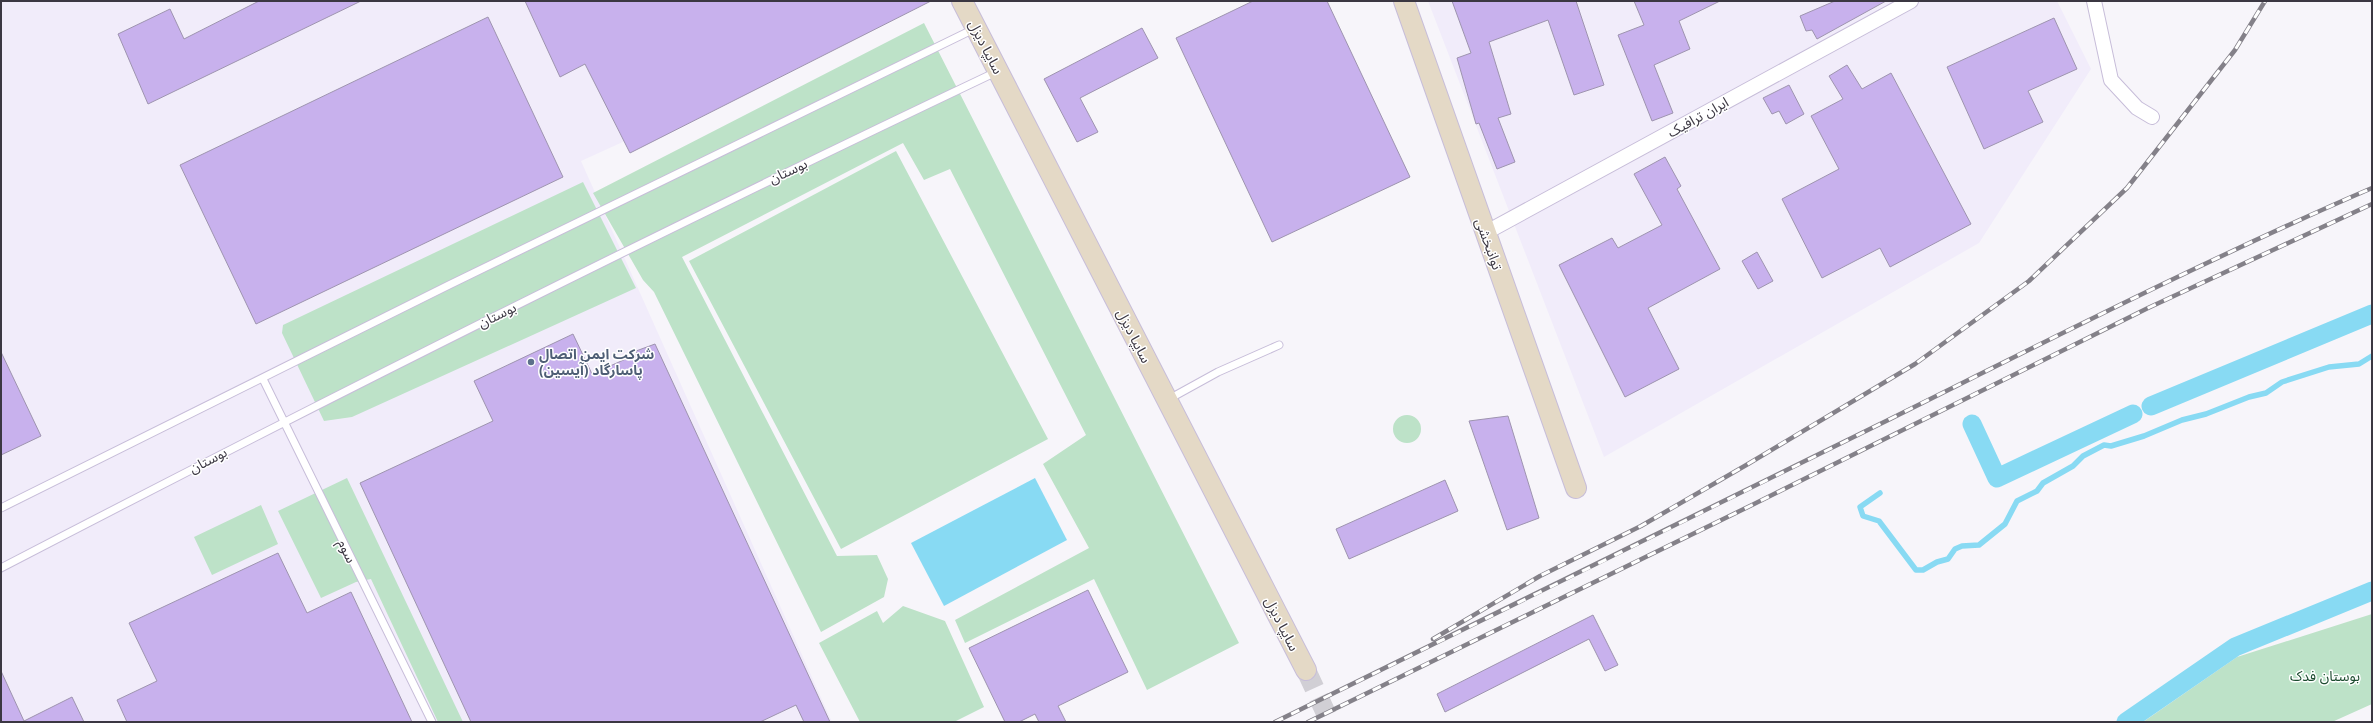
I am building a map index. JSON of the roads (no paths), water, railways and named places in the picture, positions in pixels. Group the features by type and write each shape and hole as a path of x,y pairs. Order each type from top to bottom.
{"street":[{"name":"سایپا دیزل","path":"962,1 1306,670"},
{"name":"توانبخشی","path":"1404,1 1576,488"},
{"name":"ایران ترافیک","path":"1485,233 1911,1"},
{"path":"2094,1 2111,80 2137,108 2152,117"}],"lane":[{"path":"1,508 976,28"},
{"name":"بوستان","path":"1,568 283,422 738,195 998,71"},
{"path":"1167,400 1218,372 1279,345"},
{"name":"سوم","path":"262,379 432,722"}],"water":[{"path":"1035,478 1067,540 944,606 911,543"}],"waterway":[{"path":"2151,406 2372,314"},
{"path":"1880,493 1860,507 1863,516 1879,521 1916,570 1923,570 1937,562 1948,559 1955,549 1962,546 1979,545 2005,524 2017,501 2037,491 2043,483 2073,466 2083,456 2104,445 2111,446 2144,436 2182,420 2206,414 2249,397 2266,393 2282,382 2329,367 2359,364 2372,356"},
{"path":"1972,424 1997,478 2133,414"},
{"path":"2126,722 2235,647 2372,591"}],"tunnel":[{"path":"1306,670 1330,722"}],"railway":[{"path":"1433,639 1540,576 1641,526 1915,364 2029,281 2127,188 2235,50 2265,1"},
{"path":"1275,722 2124,303 2310,215 2372,188"},
{"path":"1308,722 1752,505 2148,308 2372,204"}],"place":[{"name":"شرکت ایمن اتصال پاسارگاد (آیسین)","path":"531,362"}],"park label":[{"name":"بوستان فدک","path":"2325,676"}]}
